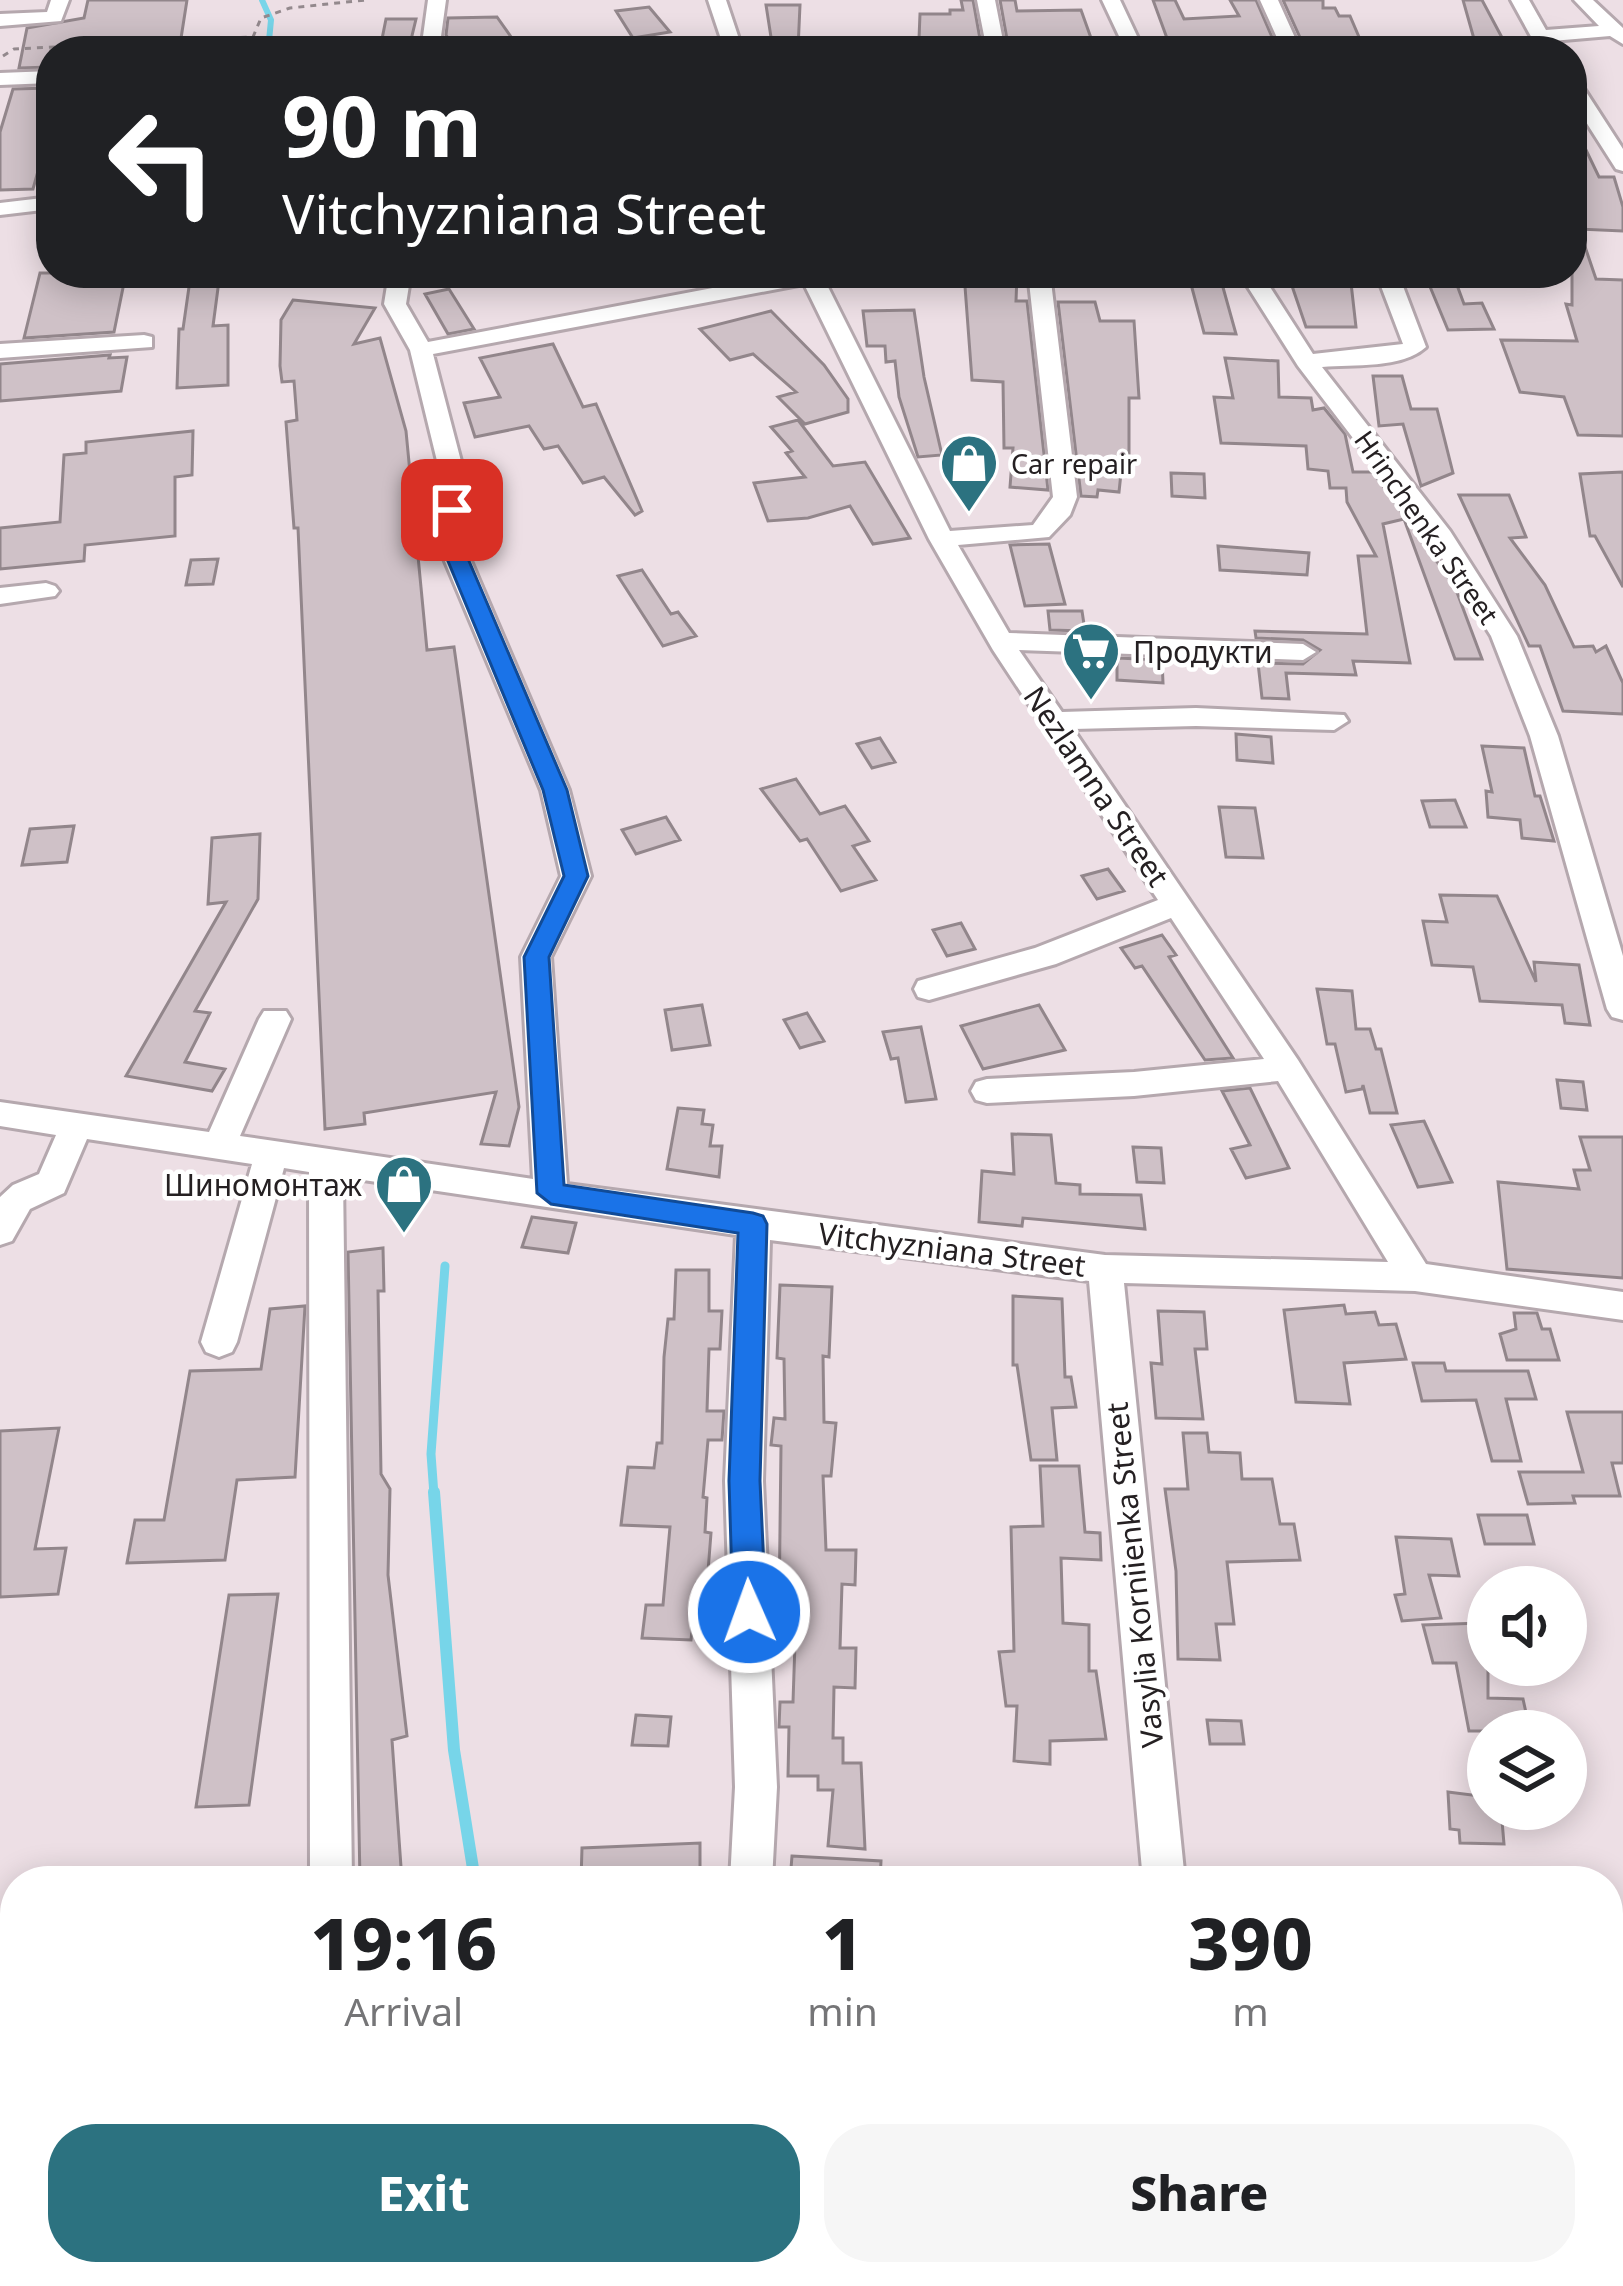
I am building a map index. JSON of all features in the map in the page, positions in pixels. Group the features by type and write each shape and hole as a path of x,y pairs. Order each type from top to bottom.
{"street":[{"path":"0,20 55,17 60,0"},
{"path":"432,36 437,0"},
{"path":"717,0 729,36"},
{"path":"986,0 993,36"},
{"path":"1111,0 1128,36"},
{"path":"1269,0 1285,36"},
{"path":"1520,0 1540,36"},
{"path":"1583,0 1619,34"},
{"path":"1587,38 1619,34"},
{"path":"0,80 36,78"},
{"path":"1587,102 1615,135 1623,165"},
{"path":"0,209 36,205"},
{"path":"398,288 395,304 422,350 449,465 455,554 555,790 576,876 536,957 551,1193"},
{"name":"Nezlamna Street","path":"422,350 744,288"},
{"name":"Nezlamna Street","path":"817,288 942,539 1001,641 1287,1067 1415,1276"},
{"path":"942,539 1040,532 1061,510 1065,496 1042,288"},
{"name":"Hrinchenka Street","path":"1260,288 1306,361 1441,536 1504,636 1544,736 1623,1010"},
{"path":"1306,361 1398,354 1415,347 1393,288"},
{"path":"0,351 144,342"},
{"path":"0,596 46,591"},
{"path":"1001,641 1303,652"},
{"path":"1054,721 1196,717 1334,722"},
{"path":"929,988 1045,956 1177,904"},
{"path":"219,1146 275,1019"},
{"path":"987,1091 1134,1084 1287,1067"},
{"name":"Vitchyzniana Street","path":"0,1114 753,1224 1105,1269 1415,1276 1623,1306"},
{"path":"0,1232 8,1207 17,1198 26,1190 52,1184 77,1125"},
{"path":"219,1342 272,1153"},
{"path":"326,1161 331,1866"},
{"path":"752,1866 756,1787 745,1481 753,1224"},
{"name":"Vasylia Korniienka Street","path":"1105,1269 1163,1866"}],"path":[{"path":"253,36 261,18 290,8 366,0"},
{"path":"0,58 14,49 36,48"}],"building":[{"path":"88,0 187,0 181,36 36,36 36,67 19,68 27,28 84,18"},
{"path":"961,0 973,0 979,36 919,36 920,14 963,10"},
{"path":"1000,0 1015,0 1017,11 1081,10 1090,36 1006,36"},
{"path":"1153,0 1175,0 1184,19 1239,16 1230,0 1256,0 1272,36 1166,36"},
{"path":"1283,0 1323,0 1323,8 1350,16 1359,36 1299,36"},
{"path":"1463,0 1482,0 1501,36 1473,36"},
{"path":"766,5 800,5 799,36 771,36"},
{"path":"649,7 670,32 632,36 616,11"},
{"path":"497,17 510,36 447,36 448,18"},
{"path":"386,19 416,19 412,36 383,36"},
{"path":"36,88 33,189 0,190 0,132 13,89"},
{"path":"1587,152 1599,177 1614,177 1623,207 1623,231 1587,229"},
{"path":"1587,253 1596,279 1623,280 1623,436 1578,435 1564,397 1520,392 1501,340 1577,341 1566,304 1572,305 1572,288 1587,288"},
{"path":"36,288 123,288 114,332 24,338"},
{"path":"189,288 218,288 213,326 228,325 228,385 177,388 179,329 183,329"},
{"path":"965,288 1016,288 1016,301 1027,301 1048,490 1010,487 1013,448 1004,448 1003,382 972,380"},
{"path":"1192,288 1223,288 1236,334 1204,333"},
{"path":"1293,288 1352,288 1356,327 1306,327"},
{"path":"1431,288 1458,288 1464,304 1482,303 1494,329 1448,330"},
{"path":"449,289 474,329 448,334 425,294"},
{"path":"293,300 375,308 354,344 380,338 406,431 427,650 454,647 519,1107 509,1146 481,1144 496,1092 364,1113 365,1124 325,1129 298,528 294,528 286,422 297,420 294,381 282,382 280,366 281,320"},
{"path":"1058,302 1095,302 1100,321 1134,321 1139,398 1129,398 1129,454 1123,454 1119,492 1098,490 1097,497 1081,496"},
{"path":"914,310 942,455 918,457 899,397 895,361 886,362 885,346 867,346 863,311"},
{"path":"771,311 824,365 848,399 848,412 805,424 778,397 796,392 753,354 730,360 700,329"},
{"path":"553,344 583,407 596,404 642,511 635,515 604,477 583,483 558,446 544,449 529,426 475,437 464,403 500,397 480,358"},
{"path":"127,357 121,391 0,401 0,364"},
{"path":"1225,358 1278,361 1279,397 1311,398 1313,410 1324,408 1345,434 1353,472 1373,472 1455,587 1482,659 1455,659 1404,519 1383,524 1410,663 1353,661 1356,675 1286,673 1289,699 1262,698 1258,663 1303,664 1320,650 1303,640 1256,638 1255,631 1367,634 1358,556 1376,556 1347,502 1346,488 1330,488 1328,471 1308,469 1306,446 1221,443 1214,397 1233,398"},
{"path":"1373,376 1402,376 1411,409 1437,409 1453,473 1421,486 1403,424 1379,426"},
{"path":"798,420 833,466 865,462 910,538 873,544 850,506 808,518 768,521 754,483 805,477 786,453 792,451 771,427"},
{"path":"193,431 192,475 175,477 175,536 85,545 84,561 0,569 0,528 60,522 64,455 86,453 86,442"},
{"path":"1623,472 1623,587 1595,536 1590,536 1580,474"},
{"path":"1171,473 1204,474 1205,498 1172,496"},
{"path":"1459,495 1509,495 1526,537 1510,538 1545,585 1574,647 1593,646 1596,652 1606,646 1623,683 1623,714 1563,711 1540,646 1529,646"},
{"path":"1049,544 1065,604 1025,606 1010,545"},
{"path":"1218,546 1309,553 1307,575 1220,570"},
{"path":"218,559 213,584 186,585 191,560"},
{"path":"642,570 671,614 678,612 696,636 663,646 618,576"},
{"path":"1048,611 1082,611 1085,631 1050,630"},
{"path":"1117,658 1162,660 1163,683 1117,680"},
{"path":"1236,734 1271,737 1273,763 1237,760"},
{"path":"880,738 895,762 872,768 857,744"},
{"path":"1482,746 1524,748 1535,796 1540,796 1554,841 1522,838 1520,820 1488,817 1486,791 1492,792"},
{"path":"796,779 820,814 845,806 869,841 853,846 876,880 841,891 807,839 800,841 761,789"},
{"path":"1455,800 1466,827 1430,827 1422,801"},
{"path":"1219,807 1255,808 1263,858 1226,857"},
{"path":"666,817 680,840 636,854 622,830"},
{"path":"74,826 67,862 22,865 30,829"},
{"path":"260,834 258,899 195,1011 210,1013 185,1062 225,1069 212,1091 126,1076 226,902 208,904 212,838"},
{"path":"1108,869 1124,891 1097,899 1082,876"},
{"path":"1440,895 1497,896 1536,982 1534,962 1579,965 1590,1025 1565,1023 1562,1005 1480,1001 1473,967 1432,965 1423,921 1447,922"},
{"path":"961,923 975,949 947,956 933,930"},
{"path":"1162,935 1176,955 1169,957 1233,1058 1205,1060 1142,966 1135,968 1121,948"},
{"path":"1317,989 1352,991 1356,1029 1370,1029 1376,1049 1381,1049 1397,1113 1370,1113 1363,1085 1346,1092 1335,1044 1327,1044"},
{"path":"702,1005 710,1045 672,1050 665,1010"},
{"path":"1039,1005 1065,1050 983,1069 961,1026"},
{"path":"807,1013 824,1041 800,1048 784,1020"},
{"path":"921,1027 936,1099 906,1102 898,1058 891,1059 883,1032"},
{"path":"1557,1080 1583,1082 1587,1110 1561,1108"},
{"path":"1250,1088 1289,1168 1246,1178 1231,1149 1250,1145 1222,1091"},
{"path":"678,1108 704,1110 702,1124 713,1125 710,1146 722,1146 719,1177 667,1169"},
{"path":"1424,1121 1452,1182 1418,1187 1391,1125"},
{"path":"1012,1134 1051,1135 1056,1183 1080,1185 1080,1194 1141,1195 1145,1229 1023,1218 1022,1226 979,1222 982,1171 1014,1174"},
{"path":"1580,1137 1623,1137 1623,1278 1507,1269 1498,1182 1579,1189 1574,1170 1590,1170"},
{"path":"1133,1147 1161,1148 1164,1183 1137,1182"},
{"path":"532,1217 576,1223 568,1253 522,1247"},
{"path":"383,1248 384,1291 378,1291 381,1474 390,1489 388,1575 407,1736 392,1740 401,1866 360,1866 348,1252"},
{"path":"676,1270 709,1270 709,1311 722,1311 720,1349 709,1349 707,1411 724,1411 722,1440 708,1440 703,1497 707,1498 705,1532 711,1533 707,1584 697,1583 691,1640 642,1638 646,1605 663,1605 670,1527 621,1525 628,1467 654,1468 657,1443 662,1443 664,1357 668,1319 674,1319"},
{"path":"780,1285 832,1287 829,1357 823,1356 824,1422 836,1423 831,1476 823,1476 826,1550 856,1550 855,1585 842,1584 840,1648 856,1648 855,1688 834,1687 833,1738 843,1738 843,1763 861,1763 865,1849 828,1846 833,1790 818,1790 818,1776 788,1776 789,1727 779,1727 780,1702 793,1702 796,1613 779,1613 781,1446 771,1445 774,1418 785,1419 784,1359 777,1358"},
{"path":"1013,1296 1062,1299 1065,1377 1071,1377 1076,1407 1052,1408 1057,1460 1031,1460 1017,1365 1013,1365"},
{"path":"1344,1305 1346,1314 1375,1312 1379,1325 1396,1324 1406,1359 1344,1363 1350,1404 1296,1402 1284,1310"},
{"path":"305,1306 295,1477 237,1480 225,1560 127,1563 135,1520 164,1520 190,1371 261,1369 270,1309"},
{"path":"1158,1311 1204,1312 1207,1349 1195,1349 1203,1419 1156,1418 1151,1363 1162,1364"},
{"path":"1514,1313 1537,1313 1542,1329 1550,1329 1559,1360 1507,1360 1500,1334 1516,1329"},
{"path":"1413,1363 1444,1363 1446,1371 1528,1371 1536,1399 1506,1399 1521,1461 1492,1461 1476,1400 1422,1401"},
{"path":"1567,1412 1623,1412 1623,1463 1612,1463 1620,1496 1573,1496 1575,1503 1528,1504 1519,1472 1583,1472"},
{"path":"59,1428 35,1549 66,1548 58,1594 0,1597 0,1431"},
{"path":"1183,1433 1207,1433 1209,1452 1240,1453 1242,1479 1272,1479 1280,1524 1294,1524 1300,1560 1227,1562 1234,1624 1216,1624 1220,1660 1178,1659 1176,1571 1165,1489 1188,1489"},
{"path":"1040,1466 1079,1466 1085,1532 1100,1533 1101,1560 1061,1558 1063,1623 1089,1625 1089,1671 1096,1671 1106,1739 1050,1741 1050,1764 1014,1761 1017,1706 1006,1706 999,1652 1014,1651 1011,1527 1043,1526"},
{"path":"1478,1515 1527,1515 1534,1544 1485,1544"},
{"path":"1396,1537 1451,1539 1459,1576 1429,1575 1441,1618 1402,1621 1395,1595 1405,1594"},
{"path":"278,1594 249,1805 196,1807 229,1595"},
{"path":"1467,1624 1467,1686 1488,1686 1488,1698 1523,1699 1525,1710 1467,1710 1467,1721 1456,1663 1433,1663 1423,1625"},
{"path":"636,1715 671,1717 668,1746 632,1745"},
{"path":"1207,1720 1241,1721 1244,1744 1210,1744"},
{"path":"1448,1792 1467,1794 1467,1830 1503,1830 1504,1844 1460,1843 1459,1830 1450,1829"},
{"path":"700,1843 700,1866 581,1866 582,1848"},
{"path":"792,1856 881,1861 881,1866 791,1866"}],"waterway":[{"path":"262,0 271,20 269,36"},
{"path":"434,1495 431,1454 445,1266"},
{"path":"434,1492 454,1750 473,1866"}],"place":[{"name":"Car repair","path":"969,514"},
{"name":"Продукти","path":"1091,702"},
{"name":"Шиномонтаж","path":"404,1235"}],"route":[{"path":"452,510 455,554 555,790 576,876 536,957 551,1193 753,1224 745,1481 749,1612"}]}
